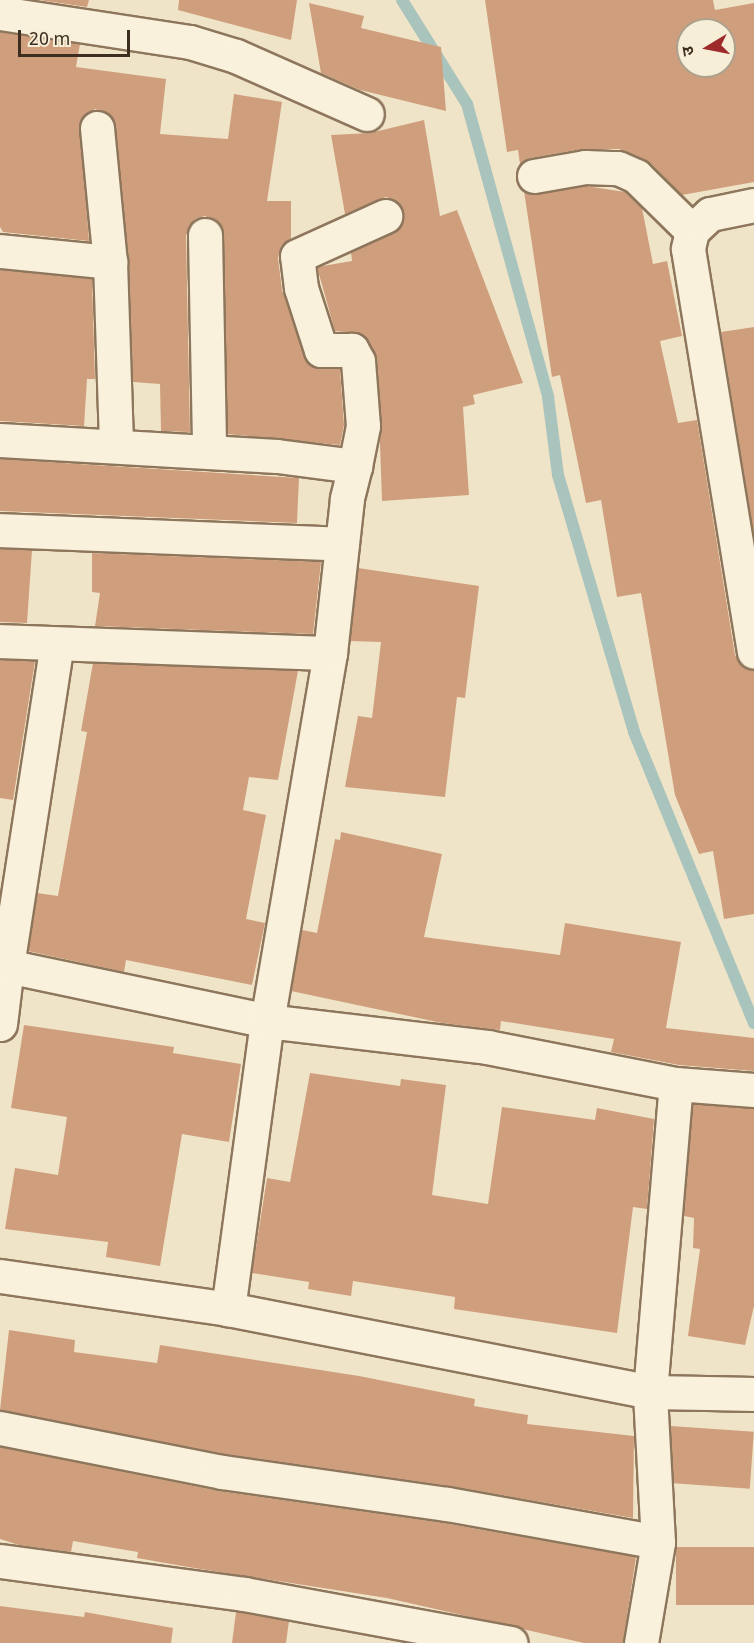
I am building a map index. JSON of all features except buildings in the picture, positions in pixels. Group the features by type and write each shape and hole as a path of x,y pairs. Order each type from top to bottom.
{"street":[{"path":"0,13 190,42 236,56 367,114"},
{"path":"97,128 110,262 116,445"},
{"path":"534,176 585,167 618,168 636,176 692,231"},
{"path":"754,205 710,214 692,231 688,249 754,652"},
{"path":"228,1309 267,1021 330,653 342,544 363,426 358,362 352,350 321,350 301,288 297,256 385,216"},
{"path":"205,234 209,452"},
{"path":"0,251 110,262"},
{"path":"0,440 116,445 355,466"},
{"path":"0,530 342,544"},
{"path":"0,641 330,653"},
{"path":"0,1024 4,965 57,644"},
{"path":"4,965 267,1021 487,1047 675,1084 754,1090"},
{"path":"641,1643 658,1542 650,1392 675,1084"},
{"path":"0,1276 228,1309 650,1392 754,1394"},
{"path":"0,1428 222,1472 447,1504 658,1542"},
{"path":"0,1561 244,1594 385,1632 511,1643"}],"waterway":[{"path":"402,0 467,104 548,397 558,475 634,732 754,1023"}]}
